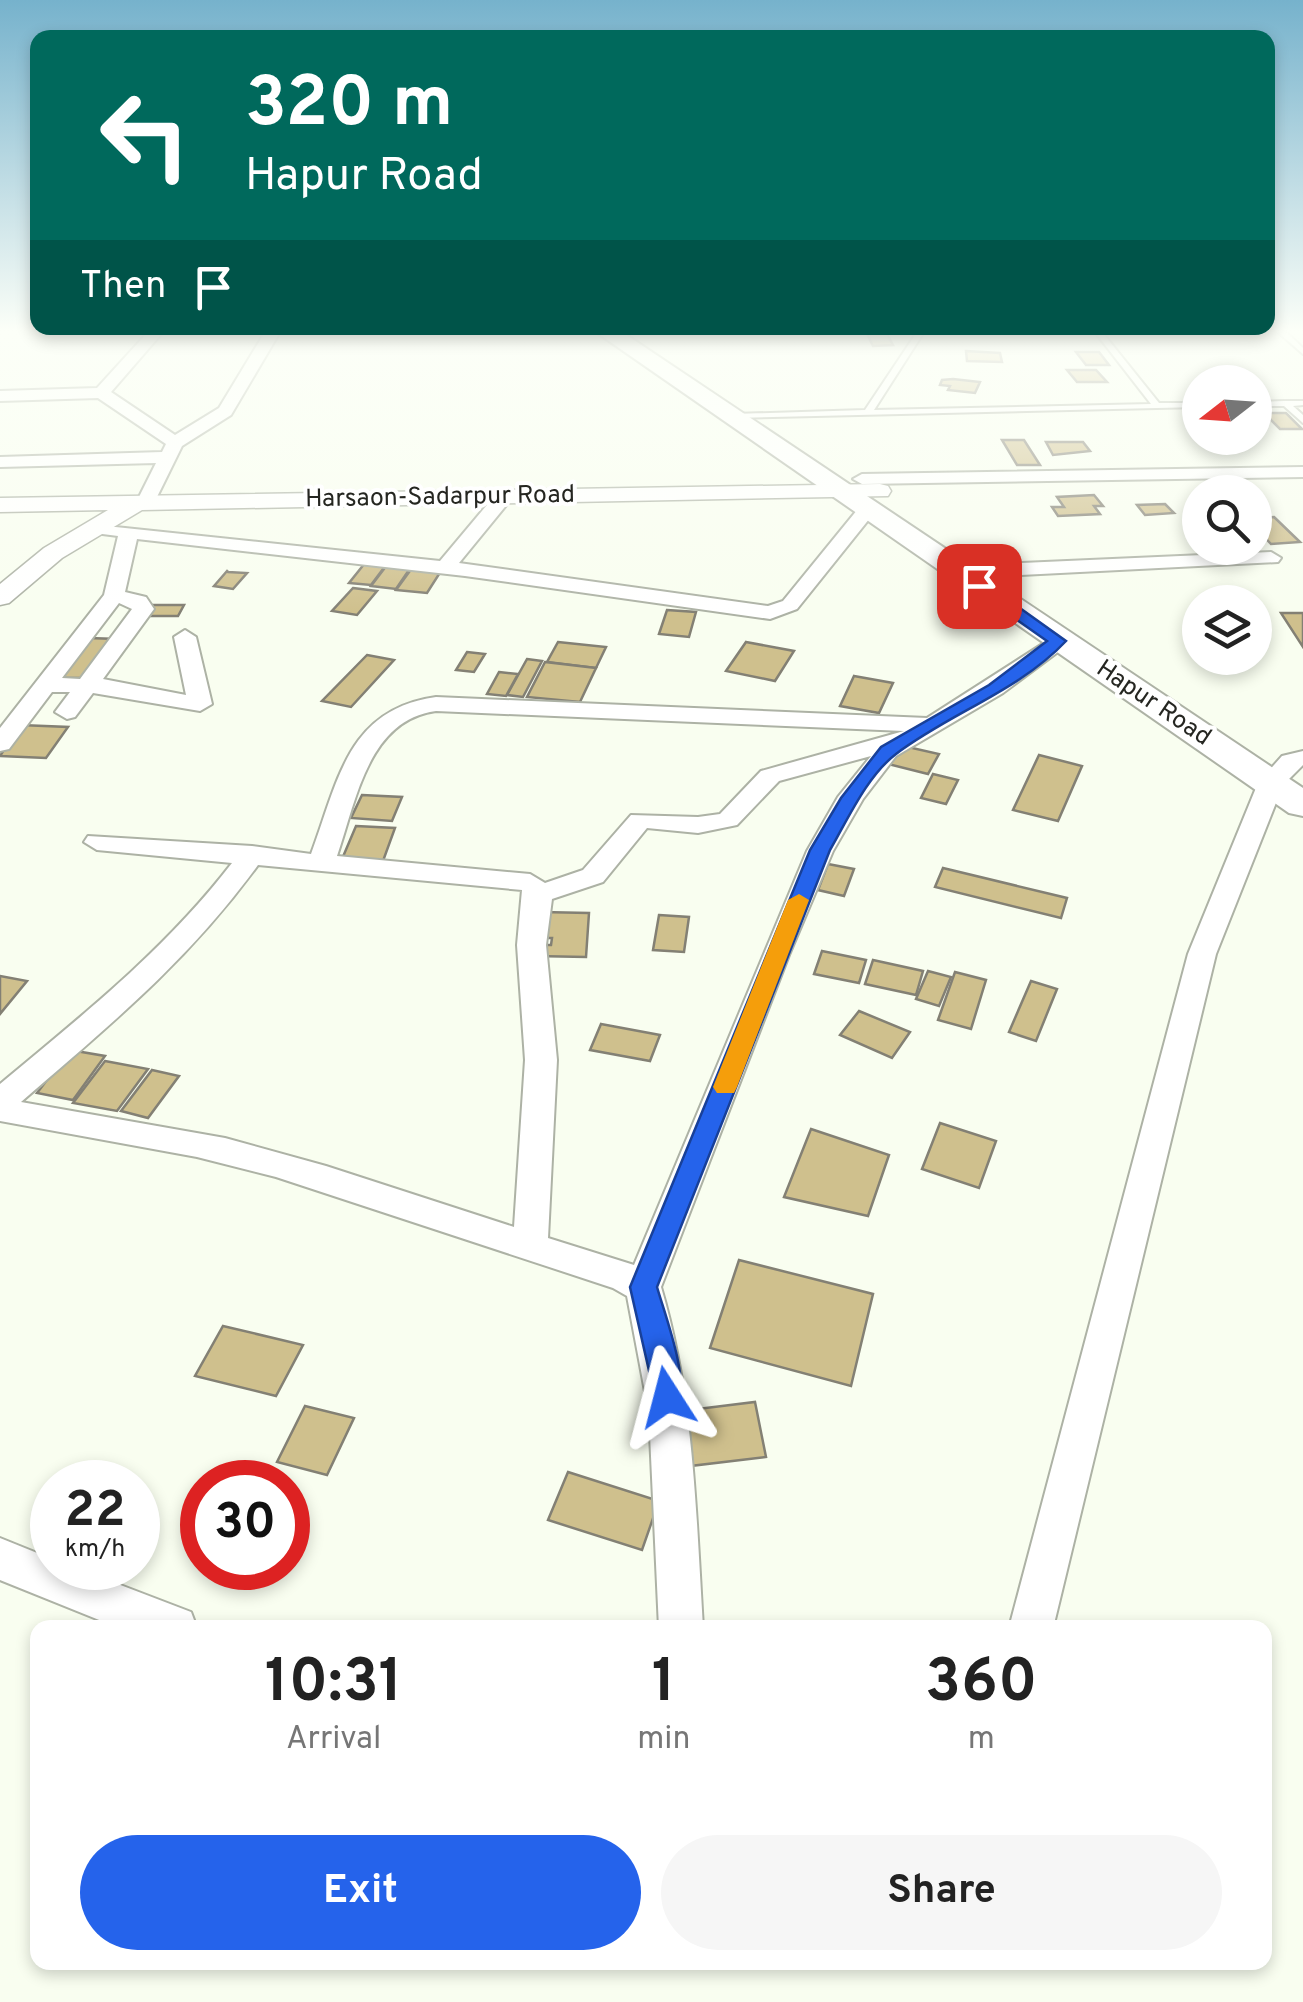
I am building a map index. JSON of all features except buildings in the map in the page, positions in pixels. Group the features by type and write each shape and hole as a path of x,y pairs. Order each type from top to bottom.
{"main road":[{"name":"Hapur Road","path":"762,425 858,490 1058,641 1292,768"},
{"name":"Hapur Road","path":"858,490 1000,570 1210,708"},
{"name":"Hapur Road","path":"1258,740 1292,768 1303,805"}],"street":[{"path":"145,425 172,450"},
{"path":"0,596 53,553 144,500 172,450 205,425"},
{"path":"0,462 172,450"},
{"path":"858,490 1303,472"},
{"path":"858,490 1303,481"},
{"path":"94,528 445,568 770,613 790,605 858,490"},
{"name":"Harsaon-Sadarpur Road","path":"144,500 858,490"},
{"name":"Harsaon-Sadarpur Road","path":"0,502 858,490"},
{"path":"445,568 504,497"},
{"path":"0,744 114,596 128,534"},
{"path":"1000,570 1182,562"},
{"path":"68,712 143,608 138,601 114,596"},
{"path":"46,685 87,686 200,704 185,637"},
{"path":"538,894 593,876 640,820 698,825 728,820 770,776 900,741 995,688 1058,641"},
{"path":"322,860 361,759 390,719 414,707 436,704 932,725"},
{"path":"681,1620 667,1397 658,1337 644,1287 820,850 869,772 900,741"},
{"path":"1033,1620 1202,954 1292,768"},
{"path":"96,842 530,882 538,894 532,933 540,1008 541,1089 530,1248"},
{"path":"0,1105 149,974 206,916 252,854"},
{"path":"0,1105 221,1150 438,1215 644,1287"},
{"path":"0,1559 154,1620"}],"slow traffic":[{"path":"725,1087 799,900"}],"route":[{"path":"667,1397 658,1337 644,1287 820,850 851,798 887,751 995,688 1058,641 979,586"}]}
